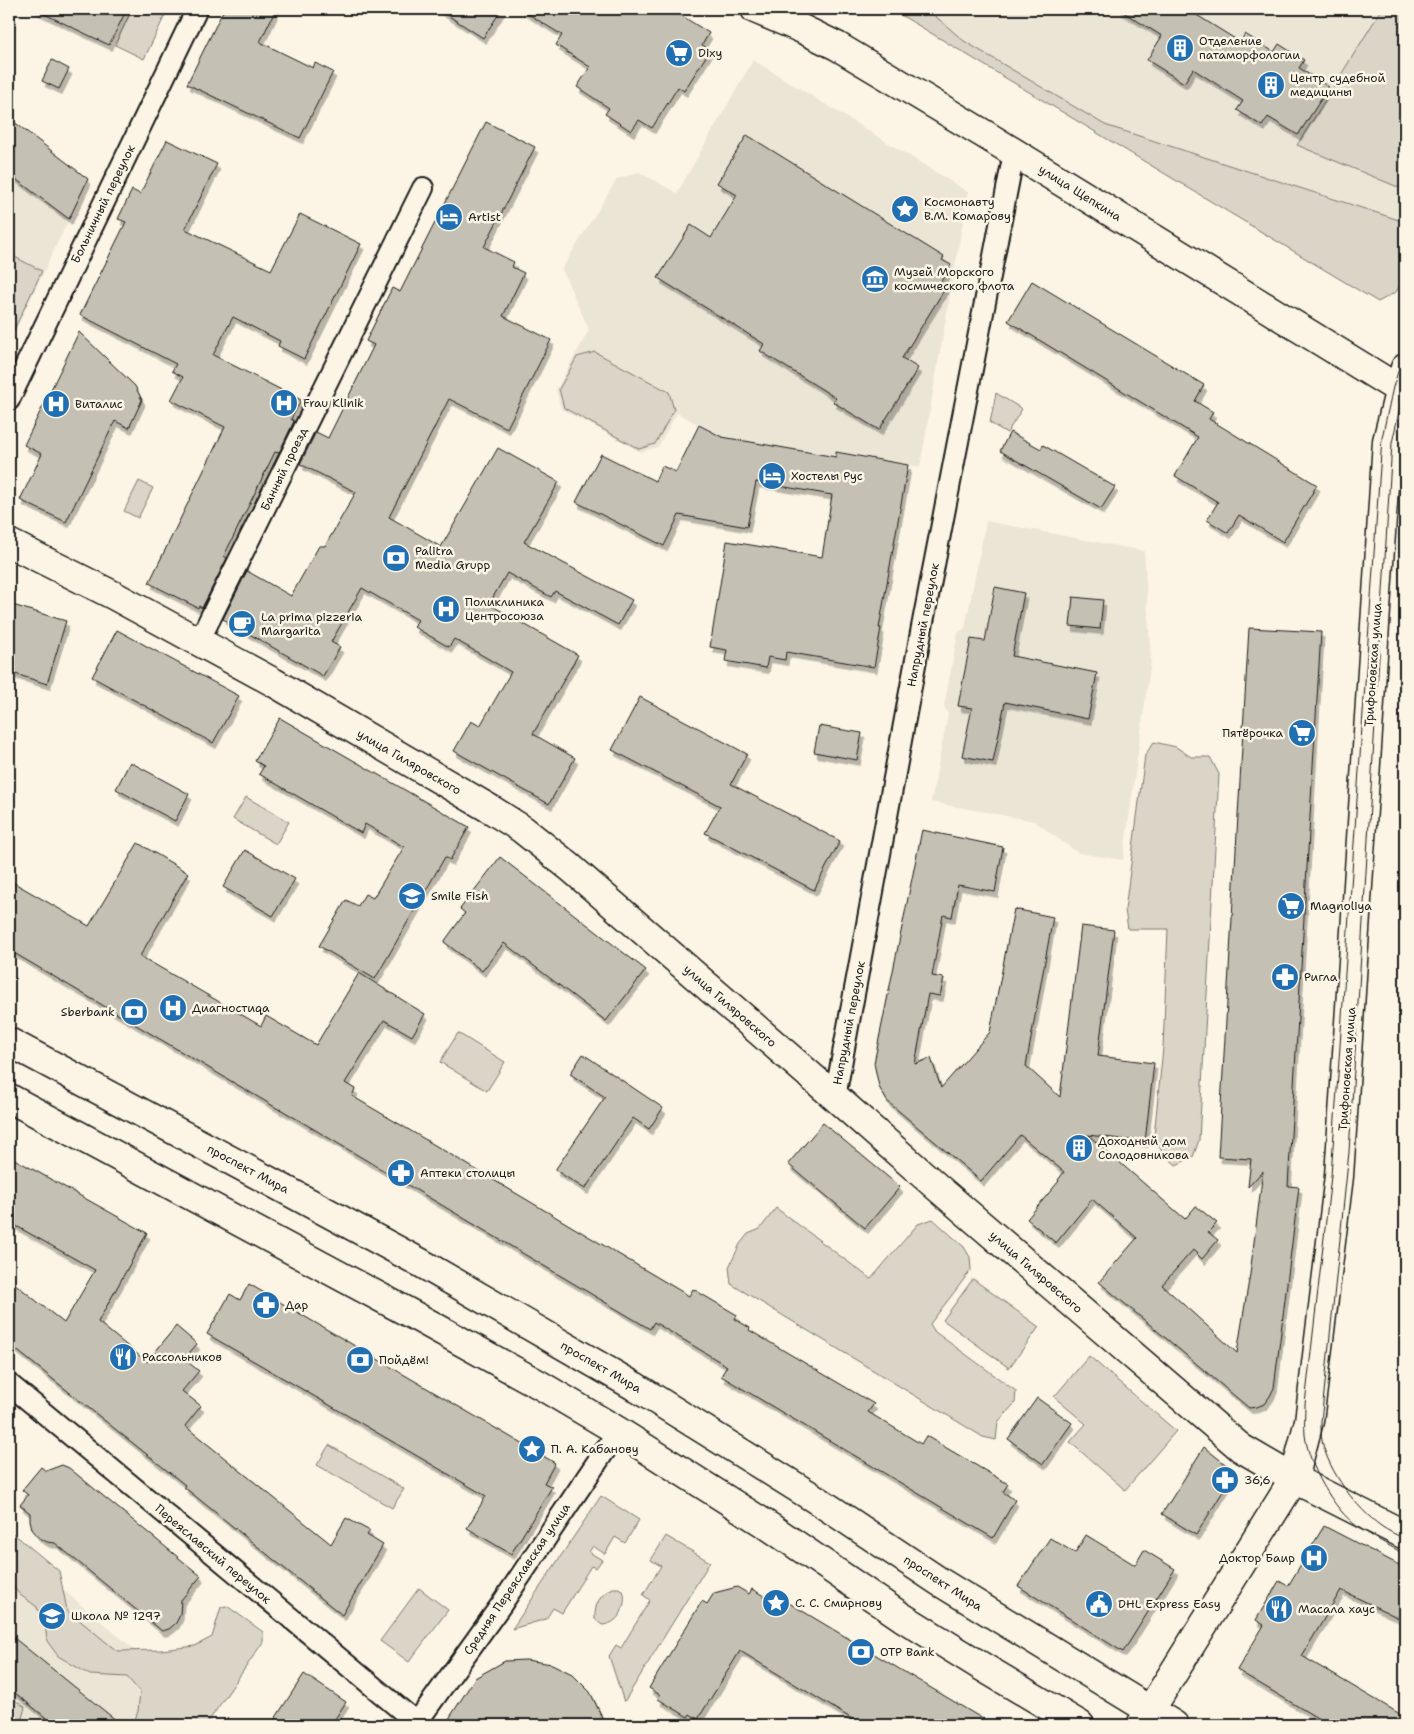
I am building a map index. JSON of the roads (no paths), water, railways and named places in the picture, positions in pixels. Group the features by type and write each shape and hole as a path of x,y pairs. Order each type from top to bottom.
{"street":[{"name":"Больничный переулок","path":"9,400 197,9"},
{"name":"улица Щепкина","path":"755,9 837,46 1403,384"},
{"name":"Напрудный переулок","path":"835,1097 924,618 1014,153"},
{"name":"Банный проезд","path":"199,641 423,188"},
{"name":"Трифоновская улица","path":"1145,1718 1294,1479 1309,1421 1339,1176 1387,441 1403,384"},
{"name":"улица Гиляровского","path":"9,543 199,641 492,810 522,830 571,868 936,1187 1241,1448 1294,1479 1405,1535"},
{"name":"проспект Мира","path":"9,1042 412,1259 634,1386 817,1500 1145,1718 1174,1725"},
{"path":"9,1098 540,1385 618,1431 770,1527 902,1617 1080,1725"},
{"name":"Переяславский переулок","path":"9,1384 416,1724"},
{"name":"Средняя Переяславская улица","path":"416,1724 501,1605 618,1431"}],"tram line":[{"path":"1405,351 1393,387 1382,438 1331,1176 1305,1404 1307,1447 1317,1473 1331,1498 1358,1527 1405,1554"},
{"path":"1405,385 1392,443 1349,1152 1321,1422 1322,1441 1337,1477 1362,1509 1384,1528 1405,1539"}],"place":[{"name":"Отделение патаморфологии","path":"1180,48"},
{"name":"Dixy","path":"679,53"},
{"name":"Центр судебной медицины","path":"1271,85"},
{"name":"Космонавту В.М. Комарову","path":"905,209"},
{"name":"Artist","path":"449,217"},
{"name":"Музей Морского космического флота","path":"875,279"},
{"name":"Frau Klinik","path":"284,403"},
{"name":"Виталис","path":"56,404"},
{"name":"Хостелы Рус","path":"772,476"},
{"name":"Palitra Media Grupp","path":"396,558"},
{"name":"Поликлиника Центросоюза","path":"446,609"},
{"name":"La prima pizzeria Margarita","path":"242,624"},
{"name":"Пятёрочка","path":"1302,733"},
{"name":"Smile Fish","path":"412,896"},
{"name":"Magnoliya","path":"1291,906"},
{"name":"Ригла","path":"1285,977"},
{"name":"Диагностиqа","path":"173,1008"},
{"name":"Sberbank","path":"134,1012"},
{"name":"Доходный дом Солодовникова","path":"1079,1148"},
{"name":"Аптеки столицы","path":"401,1173"},
{"name":"Дар","path":"266,1305"},
{"name":"Рассольников","path":"123,1357"},
{"name":"Пойдём!","path":"360,1360"},
{"name":"П. А. Кабанову","path":"532,1449"},
{"name":"36,6","path":"1225,1480"},
{"name":"Доктор Баир","path":"1314,1558"},
{"name":"С. С. Смирнову","path":"776,1603"},
{"name":"DHL Express Easy","path":"1099,1604"},
{"name":"Масала хаус","path":"1279,1609"},
{"name":"Школа № 1297","path":"52,1616"},
{"name":"OTP Bank","path":"861,1652"}]}
